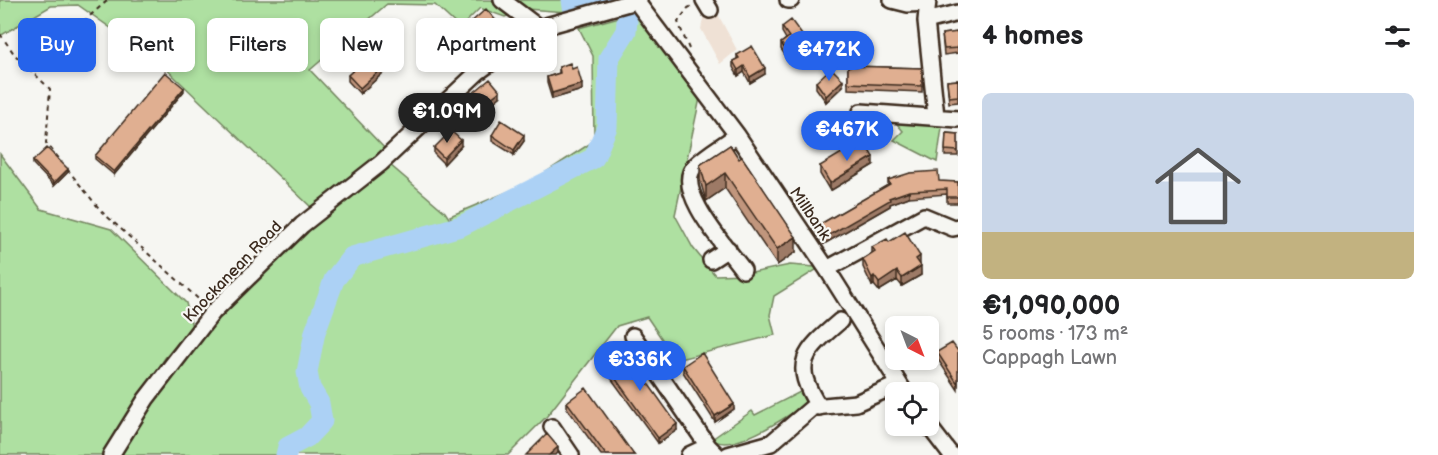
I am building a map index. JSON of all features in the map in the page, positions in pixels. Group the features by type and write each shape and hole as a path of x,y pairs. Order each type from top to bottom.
{"street":[{"path":"502,0 526,18"},
{"path":"892,0 908,4 928,1 926,21 936,116"},
{"path":"557,23 637,1"},
{"name":"Millbank","path":"637,1 737,135 827,269 898,382"},
{"path":"926,21 958,13"},
{"name":"Knockanean Road","path":"111,455 146,399 213,312 302,225 381,163 478,72"},
{"path":"861,112 958,119"},
{"path":"737,135 693,167 689,184 694,202 743,270"},
{"path":"827,269 924,216 953,228 958,227"},
{"path":"711,260 728,249"},
{"path":"819,407 805,385 802,373 804,361 824,335 840,321"},
{"path":"633,336 713,451 689,455"},
{"path":"728,455 774,449 813,407 856,403 885,394"},
{"path":"552,427 571,455"},
{"path":"936,436 951,455"}],"path":[{"path":"87,18 108,0"},
{"path":"692,55 678,22 688,8 706,3"},
{"path":"0,34 18,56"},
{"path":"32,72 50,89 46,143 102,212 213,312"}],"shaded area":[{"path":"714,7 737,50 720,64 701,29 704,13"}],"green space":[{"path":"0,0 626,0 567,12 526,9 505,17 480,8 470,18 449,18 435,5 387,4 371,18 320,18 320,61 310,70 386,150 312,208 169,72 195,72 195,18 108,18 108,26 78,5 51,6 31,18 18,18 18,25 0,36"},
{"path":"630,14 639,18 700,98 675,215 693,248 715,275 747,274 790,265 815,267 816,270 774,296 770,315 775,335 676,360 647,317 617,326 547,416 508,455 119,455 165,383 217,317 279,257 390,165 445,212 456,229 450,216 531,182 594,141 593,56 579,28"},
{"path":"901,119 942,127 937,162 894,140 903,131 897,124"},
{"path":"0,154 41,209 111,229 186,303 192,327 165,358 101,455 0,455"},
{"path":"800,392 805,401 804,405 772,426 732,442 721,443 712,439 752,411 755,415"}],"building":[{"path":"486,9 494,18 476,18"},
{"path":"791,20 805,39 787,52 781,43 789,37 782,27"},
{"path":"958,32 958,48 944,49 942,34"},
{"path":"752,46 765,68 750,77 744,66 738,70 733,61 739,58 737,55"},
{"path":"570,63 572,69 577,67 582,84 552,93 547,77 560,73 559,67"},
{"path":"848,66 922,68 922,86 848,83"},
{"path":"831,68 843,80 826,96 816,82"},
{"path":"165,72 184,88 114,172 95,156"},
{"path":"351,72 378,72 360,88 348,75"},
{"path":"490,79 500,91 476,110 467,98"},
{"path":"958,80 958,96 949,97 947,81"},
{"path":"501,120 524,135 514,150 492,135"},
{"path":"451,131 461,140 444,158 434,148"},
{"path":"946,133 958,134 958,151 945,150"},
{"path":"863,140 873,157 830,183 820,166"},
{"path":"730,145 739,159 742,157 796,237 777,249 725,173 706,186 700,165"},
{"path":"47,148 68,169 54,183 33,161"},
{"path":"938,171 939,181 958,182 958,197 947,197 947,189 909,191 889,198 890,200 824,238 817,226 890,184 888,180 910,173"},
{"path":"905,232 920,256 916,259 921,266 902,278 897,271 879,283 874,276 872,278 863,259 875,251 872,247 887,239 889,242"},
{"path":"952,343 958,351 958,384 939,355 939,351"},
{"path":"622,347 677,424 658,438 603,361"},
{"path":"702,353 734,404 715,416 683,366"},
{"path":"586,388 634,455 606,455 567,402"},
{"path":"547,434 558,447 549,455 526,455"}],"waterway":[{"path":"572,0 573,7 608,0"},
{"path":"286,455 288,447 307,437 322,421 319,403 310,388 307,372 315,332 334,280 352,257 461,226 594,158 607,127 609,58 626,31 627,21"}]}
